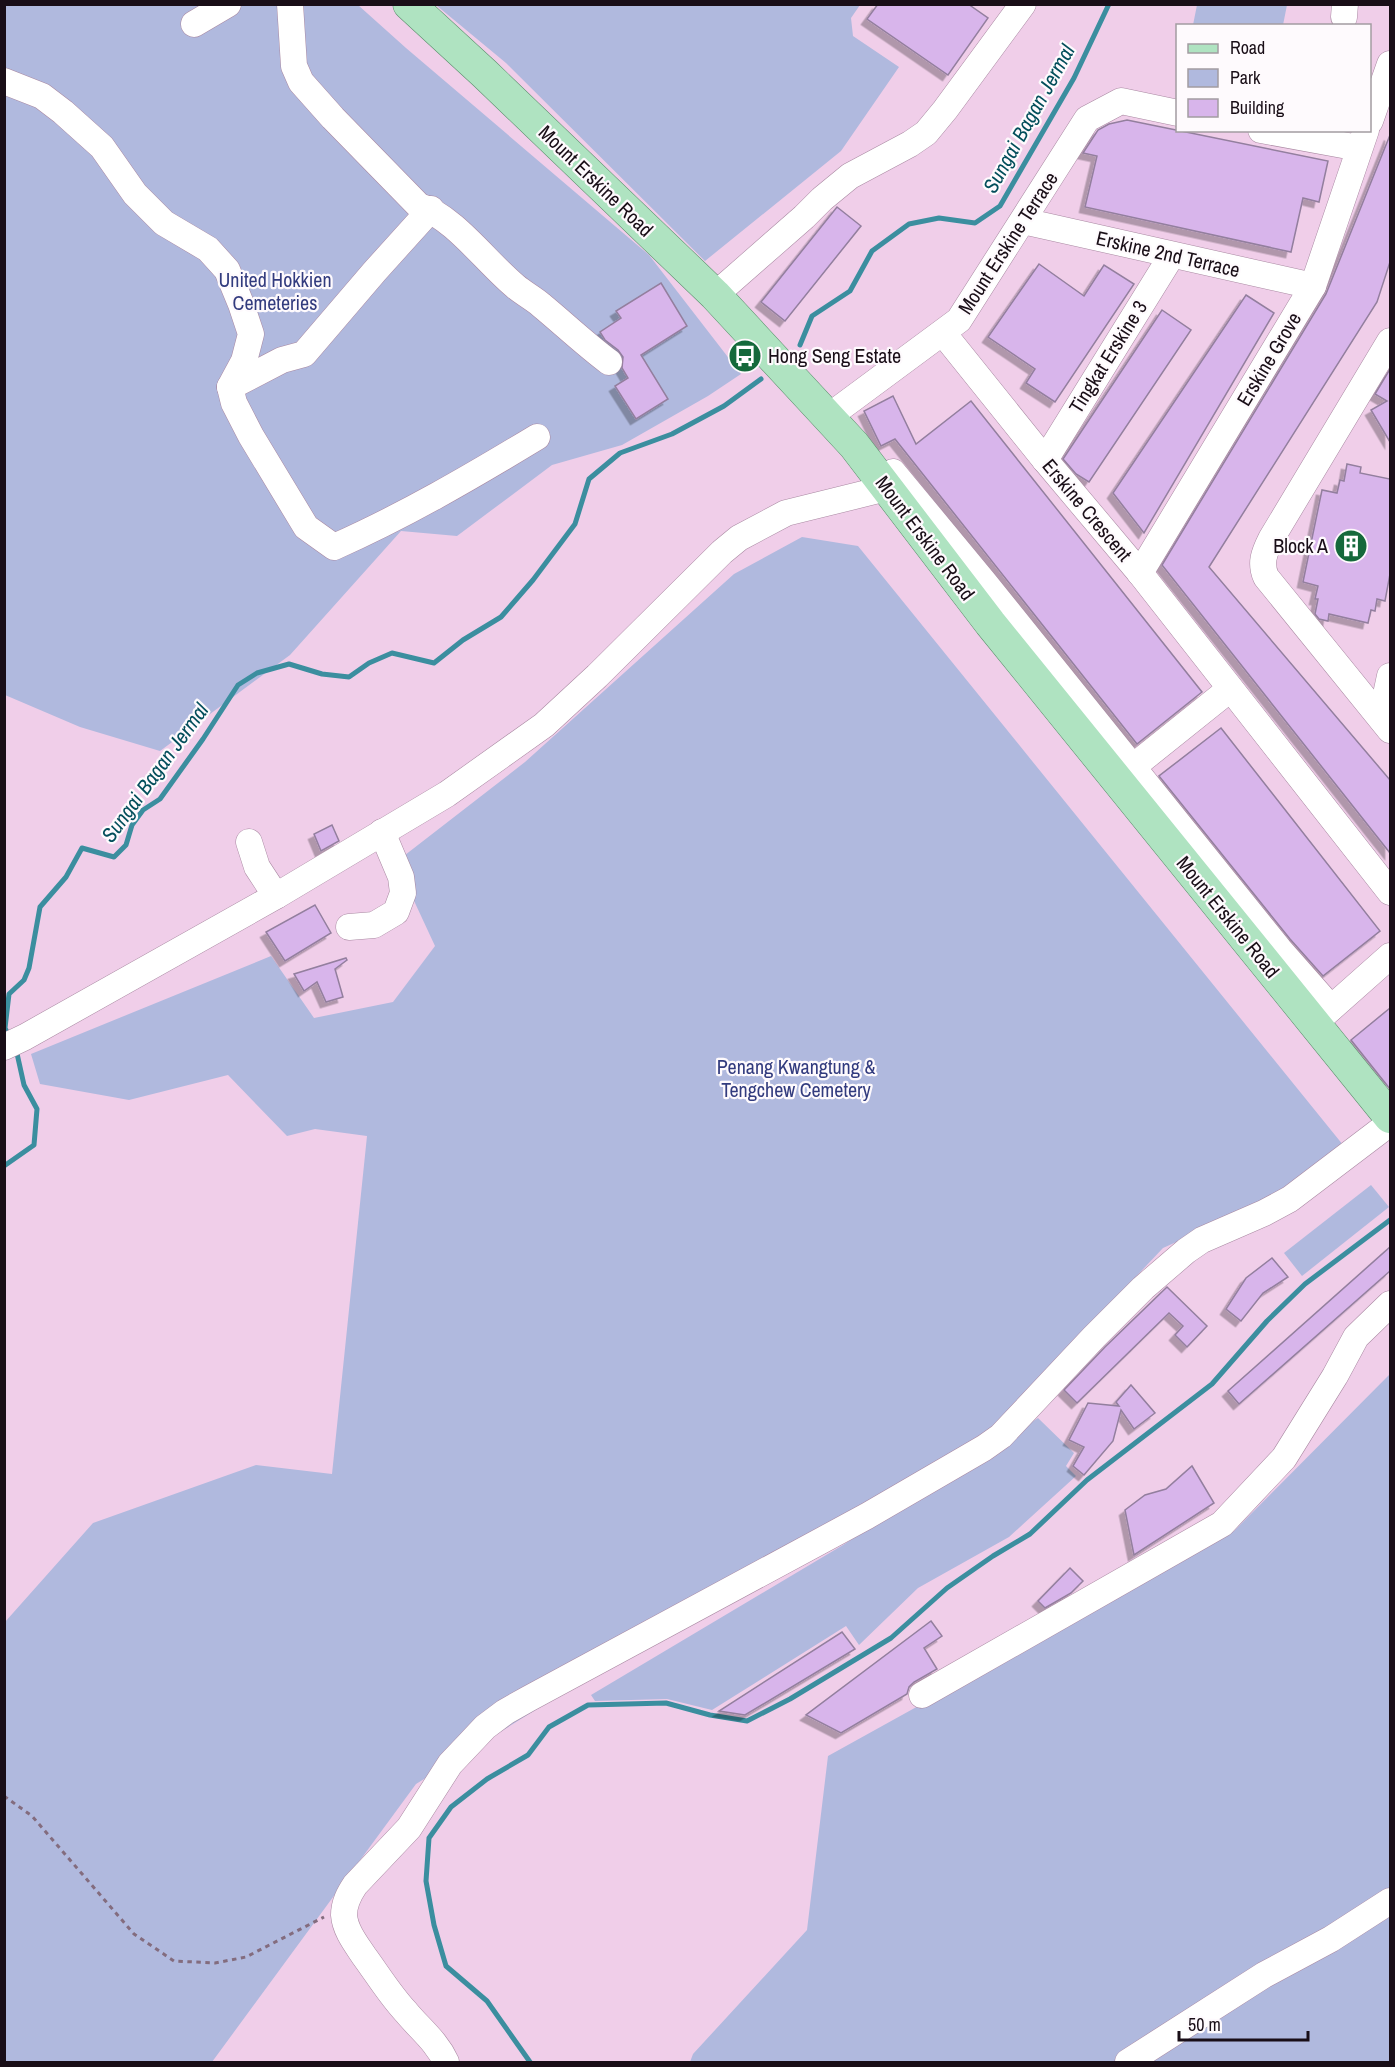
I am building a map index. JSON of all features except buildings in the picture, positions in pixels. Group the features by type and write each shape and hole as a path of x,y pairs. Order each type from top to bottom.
{"main road":[{"name":"Mount Erskine Road","path":"409,4 485,74 715,296 854,445 990,623 1125,773 1323,1016 1390,1117"}],"street":[{"path":"194,24 228,4"},
{"path":"290,4 294,66 301,82 333,118 419,206 431,209 457,230 515,287 540,304 609,362"},
{"path":"715,296 843,182 926,133 1023,4"},
{"path":"1371,118 1390,66"},
{"path":"4,81 42,96 63,112 102,147 135,194 164,223 208,249 227,270 251,334 244,361 230,387 234,403 251,436 306,527 334,547 445,491 537,437"},
{"name":"Mount Erskine Terrace","path":"828,417 943,333 962,316 1087,119 1120,101 1176,113"},
{"path":"1284,132 1363,139"},
{"name":"Erskine Grove","path":"1140,573 1313,286 1363,139"},
{"path":"230,387 282,360 304,354 431,209"},
{"name":"Erskine 2nd Terrace","path":"1023,221 1313,286"},
{"name":"Tingkat Erskine 3","path":"1045,460 1172,255"},
{"name":"Erskine Crescent","path":"943,333 1140,573 1390,892"},
{"path":"1386,724 1266,578 1262,568 1263,555 1270,539 1390,341"},
{"path":"854,445 879,455 984,582 1084,710 1125,773 1230,689"},
{"path":"15,1042 276,896 447,794 544,725 739,538 786,513 887,488"},
{"path":"1386,724 1390,676"},
{"path":"349,927 374,925 396,912 400,903 403,893 400,877 382,832"},
{"path":"249,842 257,867 276,896"},
{"path":"1323,1016 1390,957"},
{"path":"446,2062 433,2041 393,1997 361,1951 348,1930 344,1916 345,1907 348,1896 355,1885 409,1828 450,1764 484,1727 556,1683 867,1516 984,1448 1001,1436 1143,1288 1186,1251 1202,1240 1290,1199 1390,1123"},
{"path":"922,1695 1222,1524 1284,1458 1335,1376 1356,1337 1390,1304"},
{"path":"1128,2062 1264,1975 1331,1939 1390,1901"}],"path":[{"path":"4,1796 32,1816 134,1934 174,1961 215,1964 246,1957 345,1907"}],"green space":[{"path":"1197,4 1287,5 1283,24 1193,24"},
{"name":"United Hokkien Cemeteries","path":"5,5 358,5 649,255 741,374 708,396 622,445 552,465 457,536 401,531 290,655 160,751 80,727 5,695"},
{"path":"436,5 860,5 851,18 853,36 899,67 841,151 705,261 506,63"},
{"name":"Penang Kwangtung & Tengchew Cemetery","path":"802,537 858,546 1356,1161 1163,1248 995,1426 416,1784 212,2062 5,2062 5,1622 93,1523 256,1465 332,1474 367,1136 315,1129 287,1136 228,1075 129,1100 40,1084 31,1054 271,956 314,1018 393,1002 435,946 396,862 525,762 734,574"},
{"path":"1371,1185 1389,1207 1302,1276 1284,1253"},
{"path":"1390,1374 1390,2062 690,2062 693,2054 807,1930 828,1756 1234,1531"},
{"path":"1038,1418 1074,1453 1066,1466 1076,1476 1009,1537 918,1588 859,1645 846,1626 712,1710 667,1699 595,1701 591,1695 843,1545"}],"waterway":[{"name":"Sungai Bagan Jermal","path":"800,345 812,316 850,291 872,251 909,224 939,218 975,223 1000,206 1074,78 1109,4"},
{"name":"Sungai Bagan Jermal","path":"9,1036 5,1028 9,994 24,980 29,968 40,907 66,877 82,848 114,857 126,845 132,825 143,810 160,799 238,685 257,673 289,664 322,674 349,677 369,663 392,653 434,663 463,640 501,617 533,580 575,524 589,479 620,453 672,434 724,406 761,379"},
{"name":"Sungai Bagan Jermal","path":"4,1166 34,1145 37,1109 24,1085 16,1049"},
{"path":"530,2062 487,2001 446,1966 434,1925 426,1881 429,1838 451,1807 487,1779 528,1755 549,1727 588,1705 666,1703 710,1715 747,1721 790,1699 891,1638 947,1588 1030,1534 1087,1480 1212,1384 1267,1321 1305,1284 1390,1220"}],"place":[{"name":"Hong Seng Estate","path":"745,356"},
{"name":"Block A","path":"1351,546"}]}
